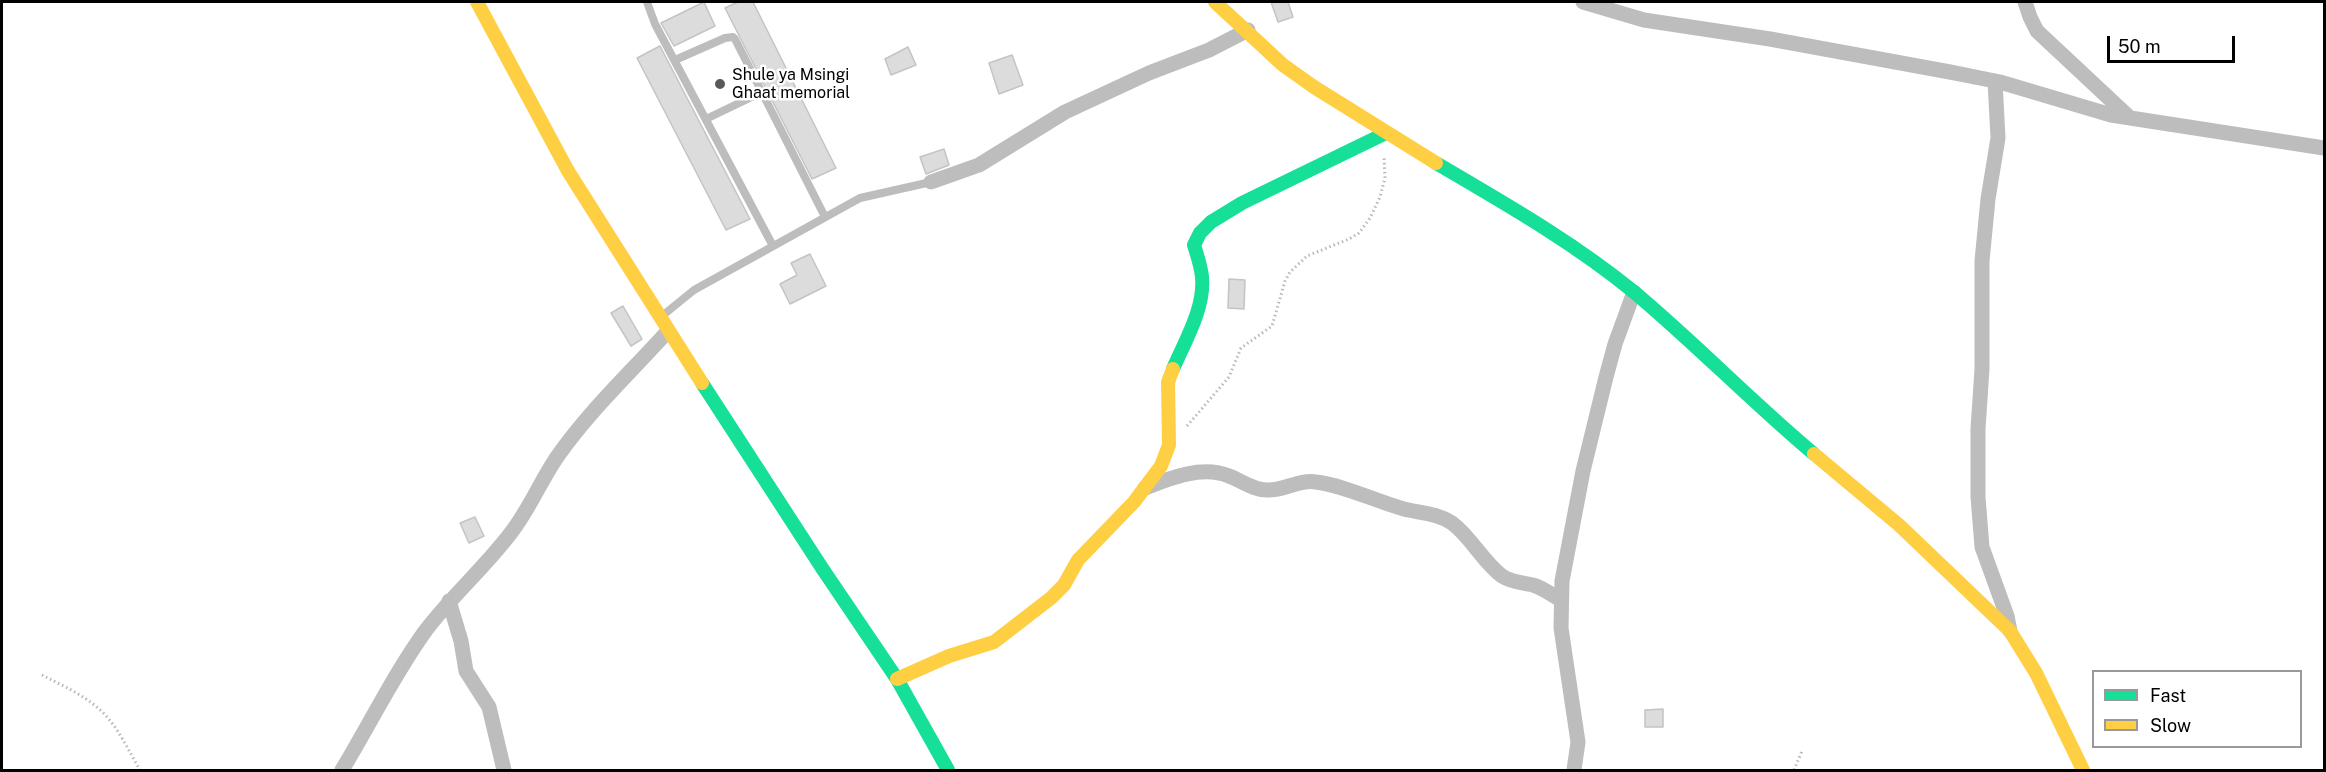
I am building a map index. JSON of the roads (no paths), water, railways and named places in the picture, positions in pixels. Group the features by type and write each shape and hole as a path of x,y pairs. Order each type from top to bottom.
{"street":[{"path":"477,2 568,171 664,324 897,679 948,771"},
{"path":"1215,2 1248,30 1283,65 1380,136 1545,227 1634,292 1776,422 1899,525 2010,632 2036,673 2084,771"},
{"path":"1583,2 1644,20 1781,41 1995,81 2111,115 2325,148"},
{"path":"2025,2 2037,31 2129,117"},
{"path":"932,182 979,165 1065,112 1149,73 1209,50 1248,30"},
{"path":"1995,81 1998,138 1988,199 1982,261 1982,369 1978,429 1978,497 1982,547 2007,616 2010,632"},
{"path":"897,679 949,656 994,642 1051,598 1064,585 1078,560 1145,488 1161,466 1169,445 1168,382 1198,307 1202,289 1202,275 1194,245 1200,233 1211,222 1242,203 1380,136"},
{"path":"1574,771 1578,742 1561,628 1562,581 1583,471 1615,344 1634,292"},
{"path":"342,771 398,672 449,601 510,535 526,512 556,458 664,324"},
{"path":"1145,488 1172,477 1199,472 1226,474 1255,488 1266,490 1278,490 1305,482 1316,482 1335,487 1405,509 1444,518 1454,525 1505,578 1536,586 1561,600"},
{"path":"449,601 461,641 466,671 489,707 504,771"}],"lane":[{"path":"647,2 655,24 773,246"},
{"path":"675,60 725,38 733,37 825,217"},
{"path":"706,119 762,92"},
{"path":"664,324 694,290 860,198 932,182"}],"place":[{"name":"Shule ya Msingi Ghaat memorial","path":"720,84"}]}
